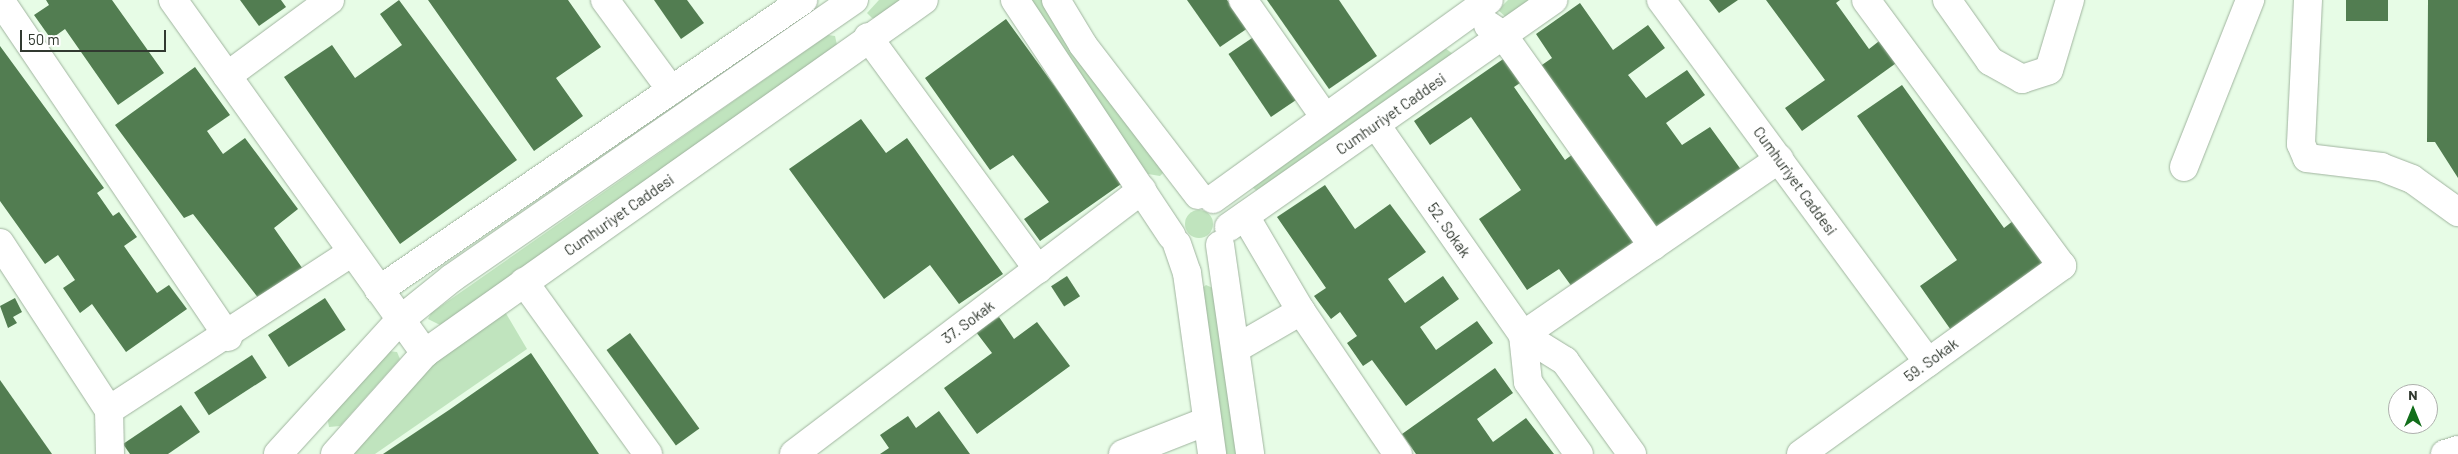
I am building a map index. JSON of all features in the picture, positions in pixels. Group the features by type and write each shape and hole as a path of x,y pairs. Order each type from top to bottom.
{"street":[{"path":"0,0 228,337"},
{"path":"173,0 425,353"},
{"path":"227,76 330,0"},
{"path":"606,0 671,90"},
{"path":"379,290 803,0"},
{"path":"287,451 400,320 452,278 854,0"},
{"name":"Cumhuriyet Caddesi","path":"335,454 425,353 868,37 924,0"},
{"path":"1015,0 1174,240 1187,273 1212,454"},
{"path":"1056,0 1083,45 1206,197 1224,208 1231,230 1237,348 1250,454"},
{"path":"1243,0 1324,116"},
{"name":"Cumhuriyet Caddesi","path":"1231,230 1553,0"},
{"name":"Cumhuriyet Caddesi","path":"1661,0 1928,362"},
{"name":"59. Sokak","path":"1801,454 2062,266 1866,0"},
{"path":"1947,0 1990,61 2022,79 2049,70 2070,0"},
{"path":"2184,167 2250,0"},
{"path":"2308,0 2301,144 2306,158 2381,167 2412,179 2458,212"},
{"path":"1174,240 1174,208 1206,197 1324,116 1473,4 1503,35 1653,246"},
{"path":"868,37 1038,269"},
{"name":"52. Sokak","path":"1376,125 1523,335 1565,361 1632,454"},
{"path":"1523,335 1779,159"},
{"name":"37. Sokak","path":"794,454 1142,190"},
{"path":"1174,240 1202,254 1231,230"},
{"path":"1231,230 1301,311 1398,454"},
{"path":"109,410 228,337 352,252"},
{"path":"4,257 109,410 110,454"},
{"path":"524,282 648,454"},
{"path":"1237,348 1301,311"},
{"name":"52. Sokak","path":"1523,335 1528,382 1579,454"},
{"path":"1123,454 1207,420"},
{"path":"2444,454 2458,450"}],"green space":[{"path":"879,0 906,0 878,19 872,18 867,13"},
{"path":"1026,0 1046,0 1164,172 1160,176 1148,174"},
{"path":"1508,0 1538,0 1509,20 1498,10"},
{"path":"828,35 835,36 837,45 440,325 428,319 431,313"},
{"path":"1445,48 1453,54 1258,192 1252,187"},
{"path":"1199,210 1209,214 1213,224 1209,234 1199,238 1189,234 1185,224 1189,214"},
{"path":"1206,285 1215,289 1239,454 1223,454 1201,289"},
{"path":"504,310 527,349 375,454 348,454 434,359"},
{"path":"388,351 397,352 400,359 340,426 329,427 327,416"}],"building":[{"path":"46,0 112,0 164,73 118,105 65,29 51,39 34,15 49,5"},
{"path":"240,0 281,0 286,7 259,26"},
{"path":"399,0 517,160 400,244 284,77 332,45 355,78 402,45 380,14"},
{"path":"428,0 568,0 601,47 556,78 583,116 534,151"},
{"path":"654,0 687,0 704,23 681,39"},
{"path":"1187,0 1227,0 1248,28 1220,47"},
{"path":"1267,0 1339,0 1377,56 1329,89"},
{"path":"1709,0 1738,0 1719,13"},
{"path":"1766,0 1840,0 1836,3 1869,49 1883,38 1899,61 1802,131 1785,108 1825,80"},
{"path":"2346,0 2388,0 2388,21 2346,21"},
{"path":"2428,0 2458,0 2458,178 2435,142 2427,142"},
{"path":"1580,3 1613,50 1648,25 1665,48 1628,75 1646,98 1687,70 1705,95 1666,123 1682,145 1710,127 1742,171 1654,233 1539,67 1552,58 1536,34"},
{"path":"1006,19 1124,182 1040,241 1024,219 1049,202 1013,155 990,170 925,78"},
{"path":"1255,36 1297,99 1271,117 1228,54"},
{"path":"0,46 104,188 97,193 113,216 119,212 137,237 124,246 157,293 169,285 187,309 126,352 92,304 80,313 63,288 75,280 58,255 45,264 0,201"},
{"path":"1509,55 1526,79 1514,87 1565,160 1577,151 1642,243 1575,291 1559,269 1527,290 1479,219 1521,190 1471,117 1430,145 1414,121"},
{"path":"195,67 230,115 207,131 223,154 245,138 298,209 274,228 305,272 263,304 193,214 184,218 115,125"},
{"path":"1902,85 2004,228 2018,217 2050,265 1953,333 1920,286 1957,260 1857,116"},
{"path":"861,119 886,153 907,138 1003,274 959,304 930,265 884,299 789,169"},
{"path":"1325,185 1355,229 1390,204 1426,252 1388,279 1405,303 1443,276 1459,299 1420,327 1436,350 1477,321 1493,343 1406,406 1372,360 1363,366 1347,343 1357,336 1340,312 1331,319 1314,296 1326,288 1277,217"},
{"path":"1067,276 1080,296 1064,306 1051,286"},
{"path":"15,298 22,312 13,317 17,323 8,328 0,306"},
{"path":"325,298 346,330 289,367 268,335"},
{"path":"999,317 1014,339 1037,322 1070,366 977,434 944,388 992,353 976,332"},
{"path":"630,333 699,428 676,446 607,350"},
{"path":"531,353 599,454 383,454 449,410"},
{"path":"252,355 267,378 209,415 194,393"},
{"path":"1495,368 1513,393 1477,419 1493,442 1526,418 1554,454 1416,454 1402,434"},
{"path":"0,380 52,454 0,454"},
{"path":"181,405 200,432 168,454 130,454 123,444"},
{"path":"939,411 970,454 880,454 889,448 880,435 908,416 916,428"}]}
